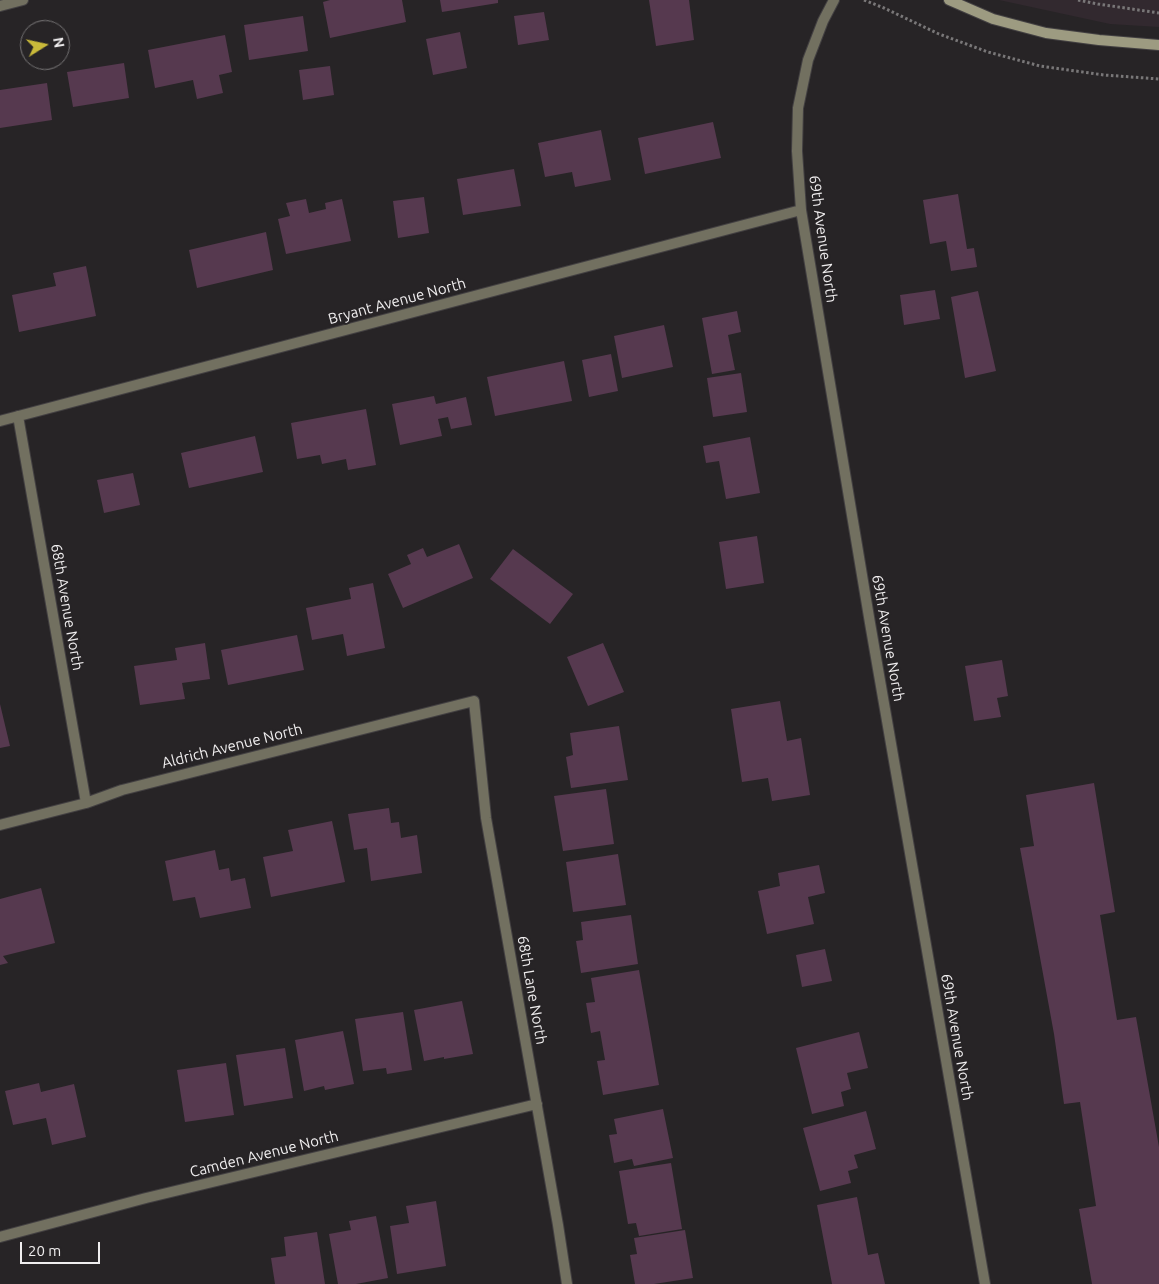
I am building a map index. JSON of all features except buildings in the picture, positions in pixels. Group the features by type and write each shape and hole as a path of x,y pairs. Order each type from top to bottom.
{"street":[{"path":"0,6 23,0"},
{"name":"69th Avenue North","path":"834,0 823,21 808,60 798,108 797,151 801,210 870,623 986,1284"},
{"path":"949,0 993,18 1046,33 1159,45"},
{"name":"Bryant Avenue North","path":"0,421 801,210"},
{"name":"68th Avenue North","path":"18,416 86,803"},
{"name":"Aldrich Avenue North","path":"0,825 86,803 122,790 474,700"},
{"name":"68th Lane North","path":"474,700 486,818 567,1284"},
{"name":"Camden Avenue North","path":"0,1237 146,1198 537,1104"}],"path":[{"path":"864,0 939,34 988,52 1040,66 1104,75 1159,79"},
{"path":"1078,0 1159,13"}],"shaded area":[{"path":"999,0 1159,0 1159,27 1110,24"}]}
